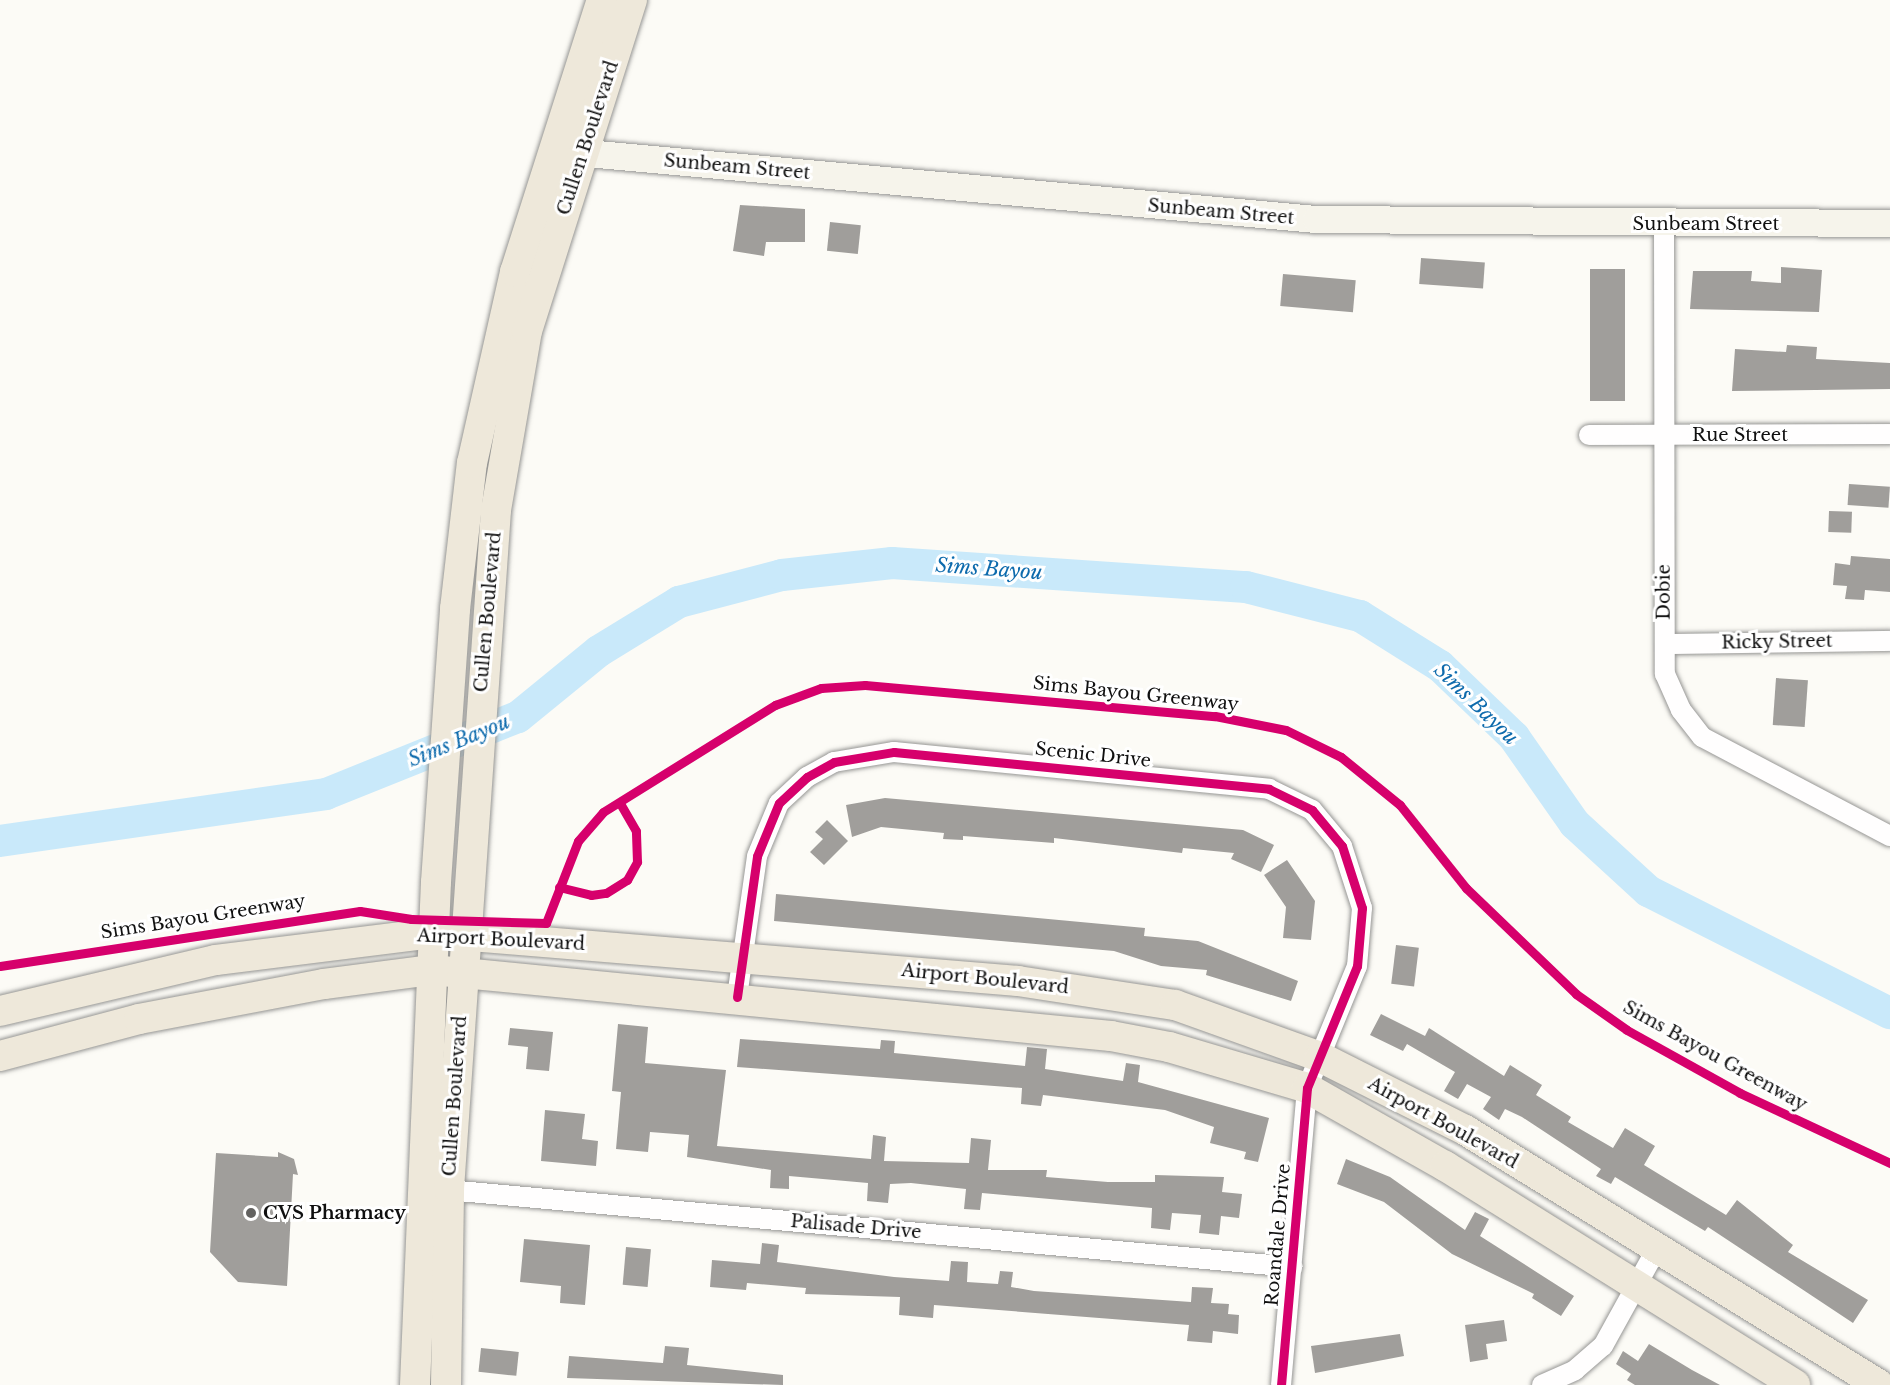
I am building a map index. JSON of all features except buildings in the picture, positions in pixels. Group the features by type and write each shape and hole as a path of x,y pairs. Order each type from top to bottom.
{"main road":[{"name":"Cullen Boulevard","path":"446,1385 434,1189 432,970 455,609 490,367 554,150 602,0"},
{"name":"Cullen Boulevard","path":"415,1385 434,1189 464,972 469,868 491,560 527,332 632,0"},
{"path":"461,558 491,560"},
{"name":"Airport Boulevard","path":"0,1011 127,978 216,960 434,933 1018,981 1175,1005 1320,1056 1465,1130 1878,1385"},
{"name":"Airport Boulevard","path":"0,1056 139,1019 324,984 432,970 1013,1024 1168,1047 1307,1088 1636,1284 1795,1385"},
{"path":"127,978 139,1019"},
{"path":"1013,1024 1018,981"}],"street":[{"name":"Sunbeam Street","path":"554,150 1316,219 1664,224 1890,223"},
{"name":"Dobie","path":"1664,224 1665,674 1681,710 1702,737 1890,836"},
{"name":"Rue Street","path":"1589,435 1890,434"},
{"name":"Ricky Street","path":"1665,644 1890,641"},
{"name":"Scenic Drive","path":"737,997 757,856 779,803 807,777 834,762 894,752 1269,789 1312,810 1342,846 1362,908 1357,966 1307,1088"},
{"name":"Roandale Drive","path":"1281,1385 1307,1088"},
{"name":"Palisade Drive","path":"434,1189 1292,1267"},
{"path":"1542,1385 1575,1370 1604,1346 1656,1250"}],"waterway":[{"name":"Sims Bayou","path":"0,841 326,794 518,717 599,651 679,602 782,575 892,563 1246,587 1360,616 1440,666 1514,737 1575,824 1648,891 1890,1013"}],"cycle path":[{"name":"Sims Bayou Greenway","path":"0,966 360,911 411,919 546,923 578,841 603,812 775,705 821,688 865,685 1215,716 1286,730 1341,757 1400,805 1466,888 1576,994 1627,1030 1740,1093 1890,1163"},
{"path":"737,997 757,856 779,803 807,777 834,762 894,752 1269,789 1312,810 1342,846 1362,908 1357,966 1307,1088 1281,1385"},
{"path":"559,887 591,895 606,893 627,880 637,862 636,831 620,803"}],"place":[{"name":"CVS Pharmacy","path":"251,1213"}]}
